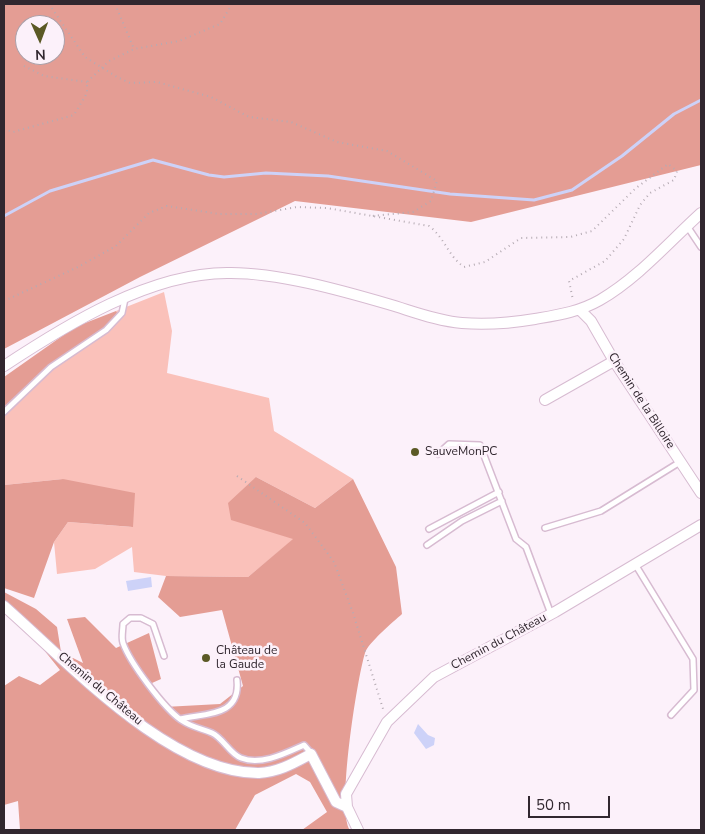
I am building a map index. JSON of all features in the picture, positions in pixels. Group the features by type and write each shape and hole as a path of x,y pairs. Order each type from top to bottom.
{"street":[{"path":"4,366 53,334 126,298 175,280 226,272 263,275 365,297 460,323 487,324 523,321 580,310 621,287 701,212"},
{"name":"Chemin de la Billoire","path":"580,310 591,321 614,361 701,493"},
{"path":"545,400 614,361"},
{"name":"Chemin du Château","path":"347,807 346,794 386,722 434,677 551,614 701,524"},
{"name":"Chemin du Château","path":"4,606 128,714 181,751 222,767 258,773 280,770 312,754"},
{"path":"312,754 336,802 347,807 358,830"}],"lane":[{"path":"686,226 701,247"},
{"path":"4,412 51,367 106,330 122,313 126,298"},
{"path":"438,454 449,444 480,445 516,538 526,547 551,614"},
{"path":"545,528 600,511 680,462"},
{"path":"429,529 498,492"},
{"path":"427,545 462,520 502,501"},
{"path":"635,564 693,659 694,690 670,715"},
{"path":"164,656 153,624 141,618 130,618 123,624 123,642 132,658 153,691 180,719 198,730 213,733 240,758 252,760 279,756 304,745 312,754"},
{"path":"180,719 214,714 225,709 236,698 237,680"}],"path":[{"path":"49,4 85,57 130,83 157,82 211,97 249,117 291,122 337,142 387,151 437,181 431,201 413,212 367,216"},
{"path":"115,4 134,49"},
{"path":"4,129 13,132 74,115 87,93 87,82 109,61 134,49 179,41 220,24 232,4"},
{"path":"24,66 44,76 87,82"},
{"path":"4,301 78,267 116,246 149,213 167,206 219,214 257,214 297,206 327,208 429,226 441,235 453,259 464,267 485,262 521,238 570,236 592,231 636,188 668,164 677,171 674,180 650,194 640,206 624,239 605,261 569,281 574,303 580,310"},
{"path":"237,476 305,522 334,562 353,613 386,722"}],"shaded area":[{"path":"4,4 701,4 701,165 471,222 295,201 140,277 4,349"},
{"path":"164,292 172,331 167,373 269,398 274,431 353,479 315,508 256,477 294,539 248,577 166,576 134,572 132,547 95,569 57,574 54,542 68,522 132,527 63,479 4,485 4,407 119,316 116,311"},
{"path":"116,311 119,316 4,407 4,377 75,327"},
{"path":"256,477 315,508 353,479 396,567 402,614 367,649 357,689 346,773 346,818 350,830 302,830 327,812 310,782 296,774 255,795 235,830 20,830 18,801 4,805 4,686 19,676 40,685 60,670 4,600 4,592 36,609 57,627 61,652 83,663 67,619 85,617 116,648 149,633 161,679 152,683 164,707 220,704 243,686 222,610 180,617 158,597 166,576 248,577 293,539 231,520 228,503"},
{"path":"63,479 135,493 133,527 68,522 54,542 34,598 4,588 4,485"}],"water":[{"path":"151,577 152,587 128,591 126,581"},
{"path":"418,724 428,735 435,738 434,745 426,749 414,733"}],"waterway":[{"path":"4,216 50,191 153,160 209,175 224,177 266,173 328,176 450,194 534,200 572,190 622,156 674,114 701,100"}],"place":[{"name":"SauveMonPC","path":"415,452"},
{"name":"Château de la Gaude","path":"206,658"}]}
